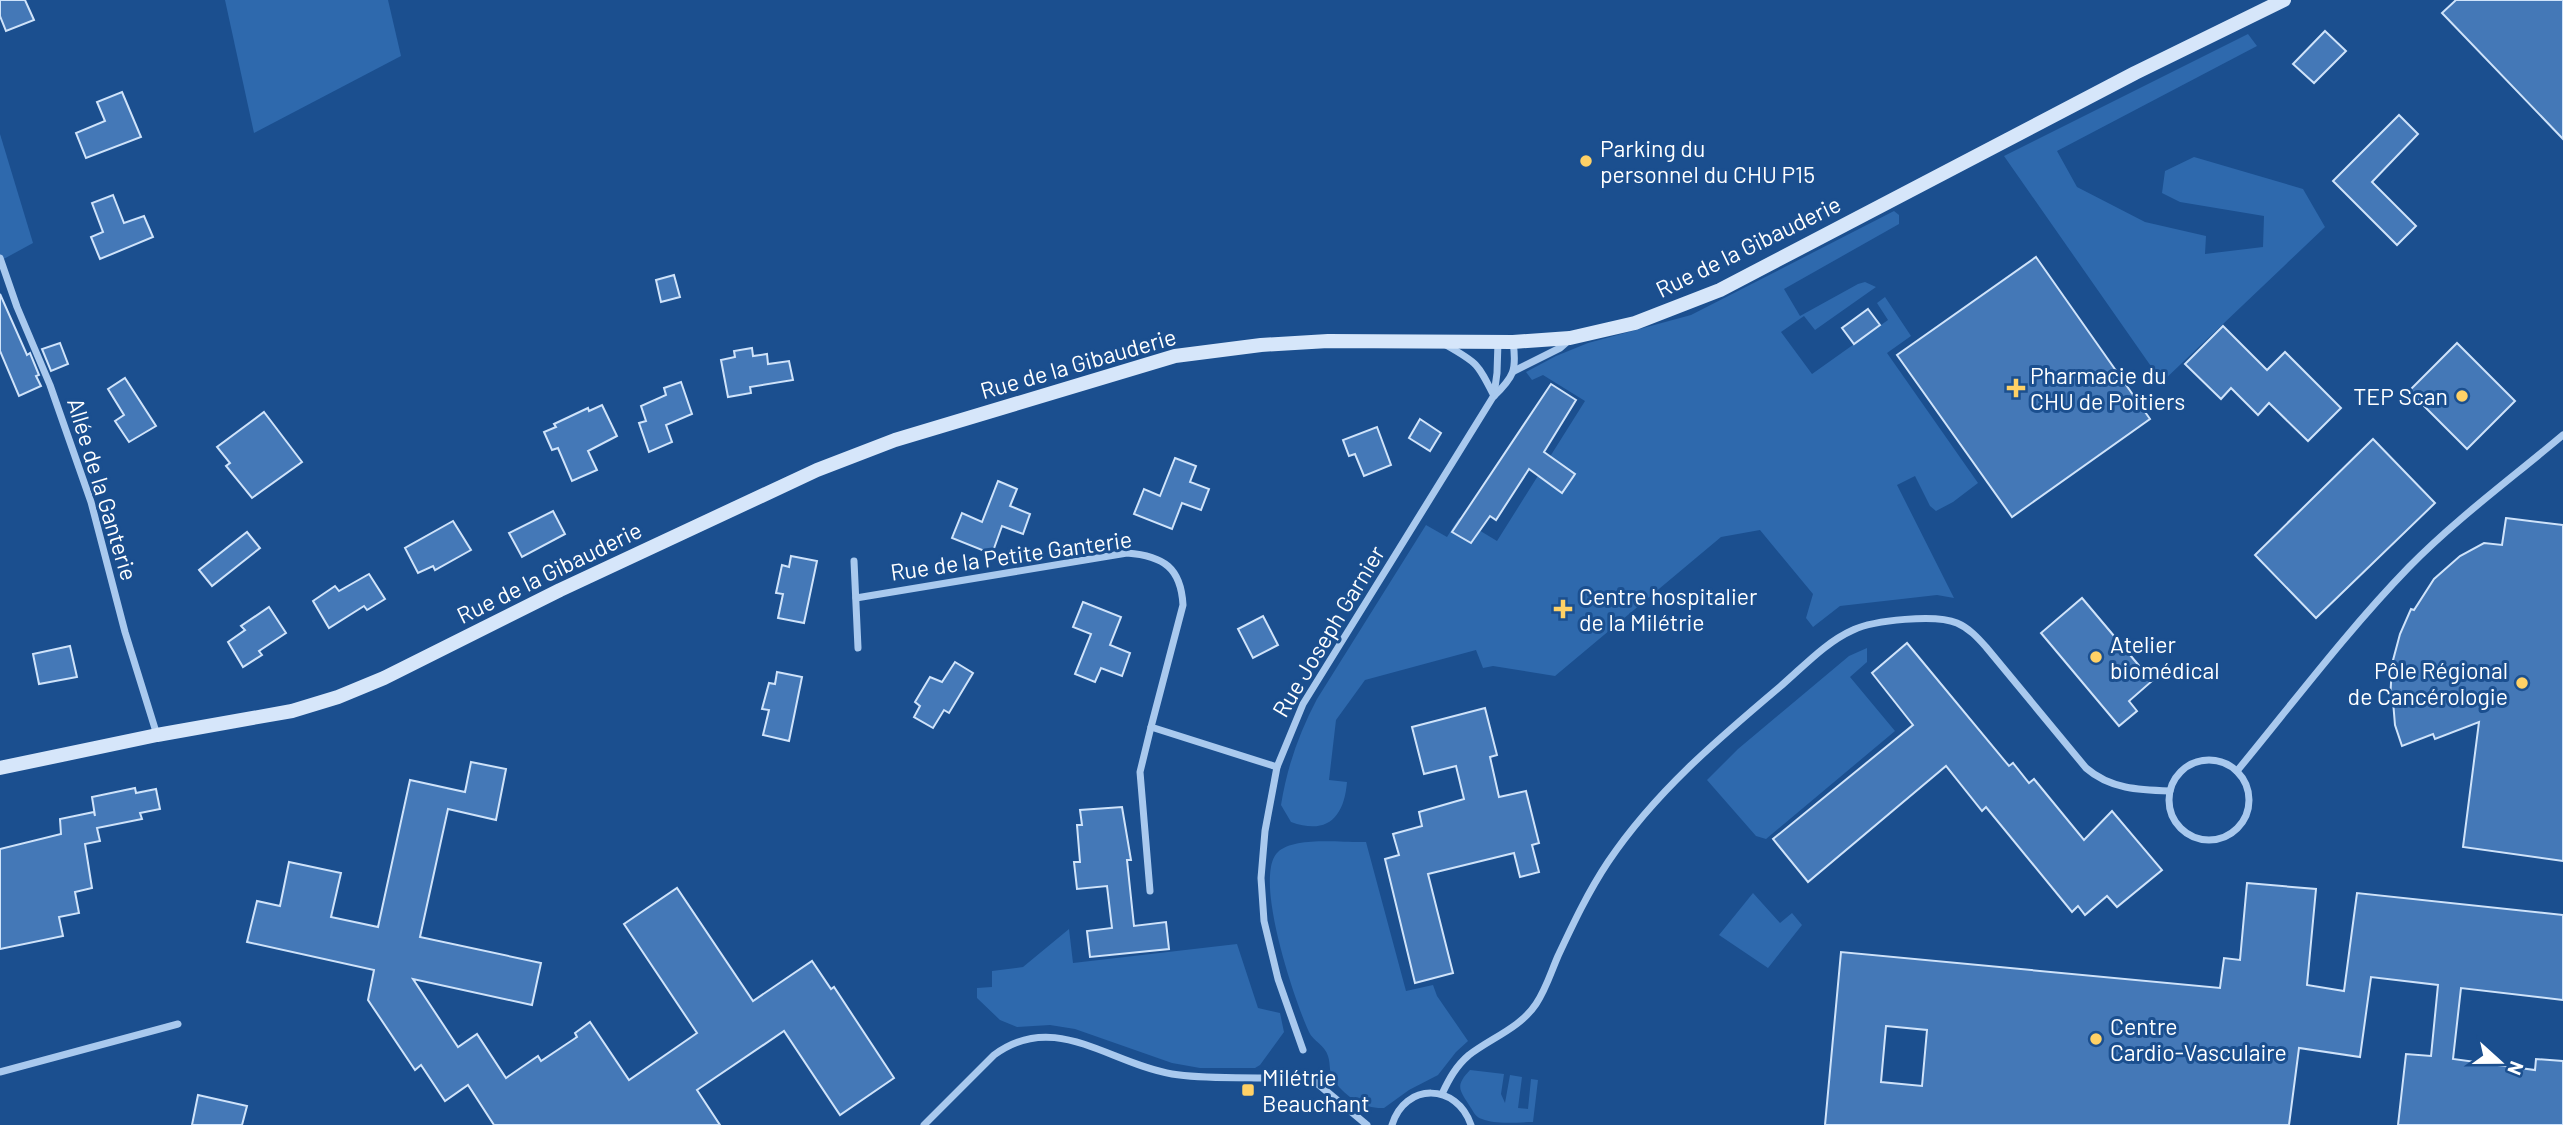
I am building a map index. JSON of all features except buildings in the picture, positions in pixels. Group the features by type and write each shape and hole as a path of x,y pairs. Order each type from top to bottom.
{"street":[{"name":"Rue de la Gibauderie","path":"0,768 157,735 292,711 338,697 384,678 560,590 782,486 894,440 1175,356 1261,345 1315,342 1513,342 1570,338 1635,323 1720,290 2088,98 2284,0"},
{"name":"Allée de la Ganterie","path":"0,258 17,307 50,385 91,502 125,632 157,735"},
{"path":"1513,342 1514,371 1560,348 1570,338"},
{"path":"1439,341 1476,364 1482,370 1494,396"},
{"path":"1494,396 1498,342"},
{"name":"Rue Joseph Garnier","path":"1303,1050 1278,979 1264,921 1261,878 1265,831 1277,767 1303,704 1494,396 1514,371"},
{"path":"2237,771 2363,618 2410,566 2563,435"},
{"name":"Rue de la Petite Ganterie","path":"856,598 1128,554 1160,560 1175,572 1182,588 1183,605 1140,772 1150,891"},
{"path":"854,561 858,648"},
{"path":"1441,1094 1460,1064 1508,1030 1535,1005 1578,913 1613,855 1662,794 1705,750 1824,649 1854,629 1872,624 1926,619 1957,623 1973,633 1986,647 2086,768 2099,779 2142,790 2171,791"},
{"path":"1151,727 1277,767"},
{"path":"2216,761 2237,771 2248,790 2247,812 2234,831 2224,838 2200,839 2179,826 2172,816 2170,803 2171,791 2178,776 2194,764 2216,761"},
{"path":"0,1072 178,1024"},
{"path":"924,1125 994,1055 1024,1039 1040,1036 1072,1040 1172,1074 1263,1078 1278,1076"},
{"path":"1313,1080 1367,1125"},
{"path":"1392,1125 1400,1107 1412,1097 1427,1093 1441,1094 1456,1100 1467,1113 1471,1125"}],"shaded area":[{"path":"225,0 388,0 401,56 254,133"},
{"path":"2248,34 2257,46 2057,151 2077,187 2145,222 2206,236 2205,254 2263,247 2264,216 2180,202 2162,193 2165,171 2194,157 2303,189 2325,227 2162,382 2004,156"},
{"path":"0,134 33,243 0,261"},
{"path":"1894,211 1899,215 1899,224 1784,289 1800,316 1858,284 1865,282 1876,287 1815,330 1804,316 1781,332 1812,374 1888,320 1877,303 1885,297 1911,336 1887,353 1978,483 1936,511 1930,506 1915,476 1897,485 1954,598 1937,595 1840,606 1813,627 1806,618 1813,594 1760,530 1721,537 1555,676 1493,666 1483,668 1476,650 1365,680 1336,720 1329,780 1347,782 1342,805 1337,814 1324,825 1291,822 1281,805 1294,750 1305,725 1317,699 1426,525 1447,537 1459,518 1497,541 1585,401 1543,375 1532,380 1526,372 1588,343 1691,315"},
{"path":"1867,648 1867,662 1850,677 1895,731 1766,839 1756,836 1707,780 1738,749 1849,656"},
{"path":"1320,841 1366,842 1406,991 1433,985 1437,996 1468,1041 1438,1075 1409,1090 1384,1108 1370,1107 1357,1101 1345,1093 1333,1079 1329,1059 1322,1046 1309,1032 1286,968 1278,940 1270,886 1271,865 1278,852 1286,847"},
{"path":"1753,893 1780,923 1792,913 1802,925 1768,968 1719,935"},
{"path":"1069,929 1073,963 1237,944 1258,1008 1280,1013 1284,1032 1255,1068 1200,1068 1172,1063 1075,1029 1050,1025 1017,1027 1000,1020 977,998 977,988 992,987 992,971 1023,967"},
{"path":"1470,1070 1504,1074 1501,1094 1505,1103 1510,1075 1522,1077 1518,1108 1528,1109 1531,1079 1538,1080 1533,1122 1494,1122 1477,1116 1460,1089"}],"place":[{"name":"Parking du personnel du CHU P15","path":"1586,161"},
{"name":"Pharmacie du CHU de Poitiers","path":"2016,388"},
{"name":"TEP Scan","path":"2462,396"},
{"name":"Centre hospitalier de la Milétrie","path":"1563,609"},
{"name":"Atelier biomédical","path":"2096,657"},
{"name":"Pôle Régional de Cancérologie","path":"2522,683"},
{"name":"Centre Cardio-Vasculaire","path":"2096,1039"},
{"name":"Milétrie Beauchant","path":"1248,1090"}]}
